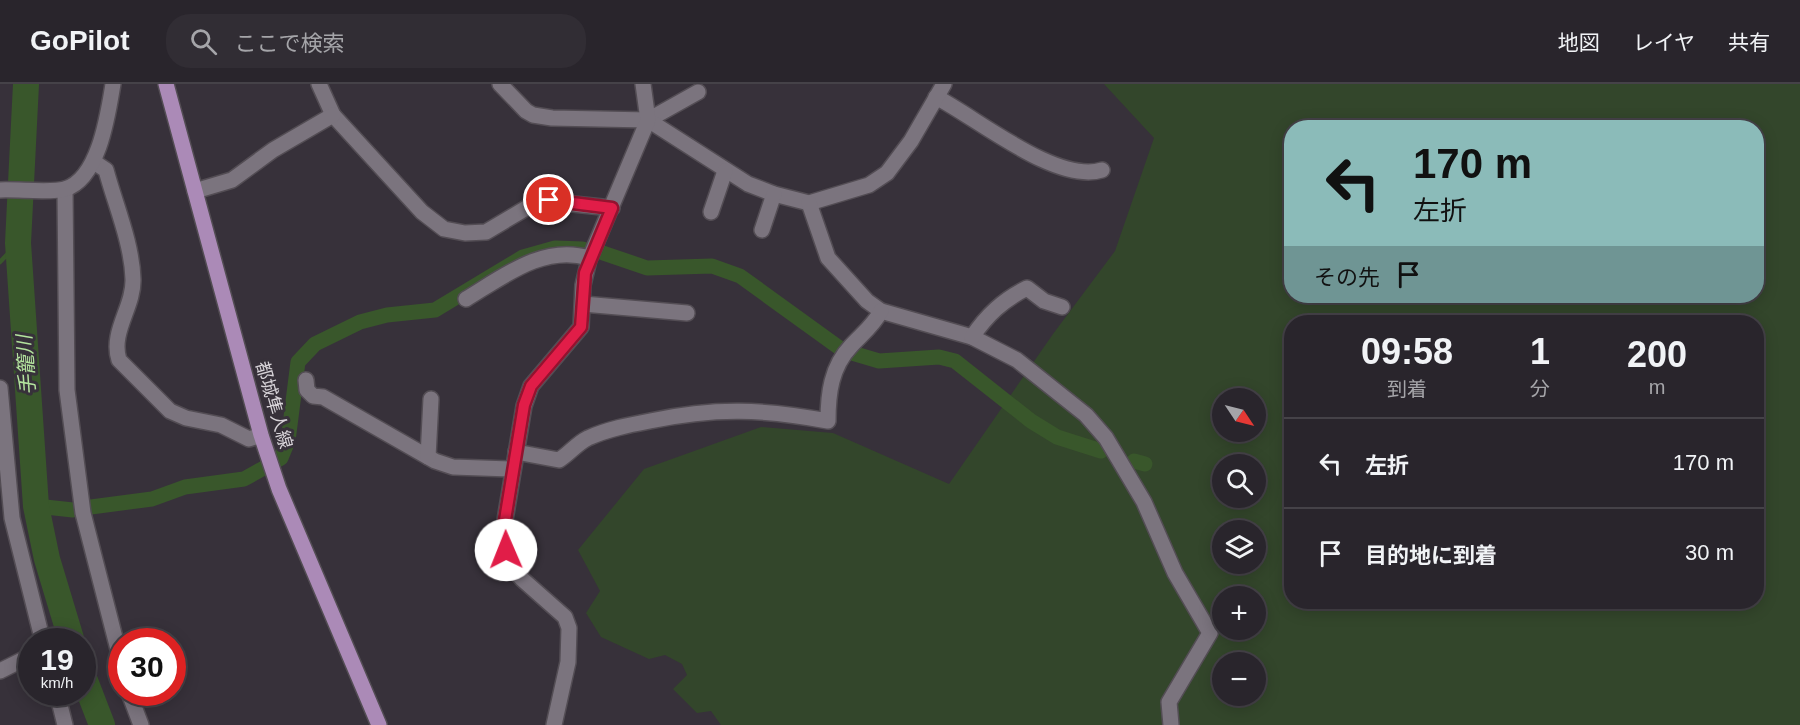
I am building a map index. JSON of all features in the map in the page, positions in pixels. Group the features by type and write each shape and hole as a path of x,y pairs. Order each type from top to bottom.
{"main road":[{"name":"都城隼人線","path":"166,84 262,438 275,477 379,725"}],"street":[{"path":"0,189 65,189 88,171 94,162 113,84"},
{"path":"319,84 333,115 422,212 439,227 471,234 486,232 544,201 612,208"},
{"path":"500,84 526,111 542,118 648,120 698,92"},
{"path":"554,725 568,662 569,628 565,617 522,579 508,559 505,520 529,392 578,332 582,322 583,285 589,258 648,120 643,84"},
{"path":"648,120 725,171 774,195 809,203 869,185 887,173 911,141 944,84"},
{"path":"936,97 1062,168 1091,173 1102,170"},
{"path":"195,192 232,180 273,150 333,115"},
{"path":"94,162 106,170 132,266 132,298 118,336 119,360 177,415 221,425 249,439 262,438"},
{"path":"711,212 725,171"},
{"path":"65,189 67,390 83,513 113,628"},
{"path":"762,230 774,195"},
{"path":"809,203 828,258 861,296 881,311 972,338 1017,360 1086,415 1106,438 1144,502 1175,573 1210,633 1169,702 1171,725"},
{"path":"466,299 509,273 545,257 568,253 589,258"},
{"path":"972,338 985,318 1006,299 1028,288 1044,301 1062,307"},
{"path":"583,304 687,313"},
{"path":"516,452 559,460 580,442 598,434 702,411 774,411 828,420 828,395 840,361 870,328 881,311"},
{"path":"306,380 307,390 313,396 323,397 428,457 453,467 513,469"},
{"path":"0,388 12,518 40,628"},
{"path":"428,457 431,399"},
{"path":"0,671 18,662"},
{"path":"0,681 18,673"},
{"path":"60,706 65,725"},
{"path":"134,706 141,725"}],"green space":[{"path":"1104,84 1800,84 1800,725 721,725 711,711 697,713 673,689 687,675 682,664 665,655 649,659 601,637 586,613 600,591 578,550 644,469 761,427 833,433 949,484 1053,334 1115,251 1154,138"}],"waterway":[{"name":"手籠川","path":"26,84 18,243 36,506 47,559 68,628"},
{"path":"0,262 18,243"},
{"path":"91,507 152,499 185,487 244,479 281,458 288,441 298,362 315,344 360,322 387,315 435,310 523,257 555,248 583,249"},
{"path":"600,252 647,268 712,266 740,276 841,349"},
{"path":"852,353 879,361 939,357 955,361 1031,421 1057,437 1101,451"},
{"path":"1134,461 1145,464"},
{"path":"36,506 73,510"},
{"name":"手籠川","path":"95,706 102,725"}],"route":[{"path":"506,550 505,520 524,405 531,386 575,337 581,327 585,273 612,208 549,200"}]}
